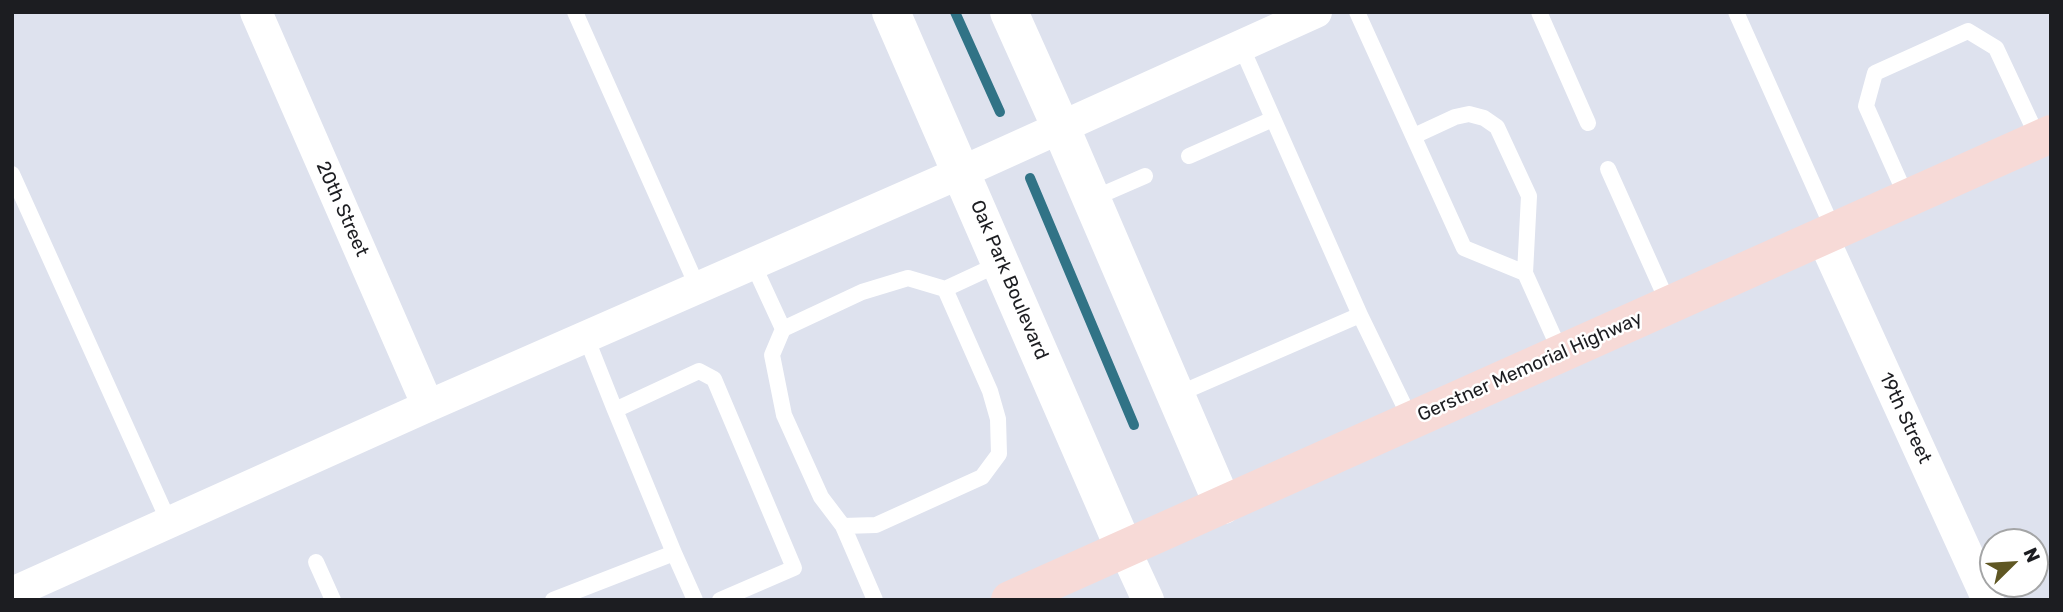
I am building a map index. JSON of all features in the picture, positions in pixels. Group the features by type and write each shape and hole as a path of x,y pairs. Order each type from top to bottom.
{"main road":[{"name":"Gerstner Memorial Highway","path":"1010,600 2045,137"}],"street":[{"name":"20th Street","path":"256,12 428,406"},
{"name":"Oak Park Boulevard","path":"891,12 1124,548"},
{"path":"1009,12 1223,505"},
{"path":"12,593 428,406 1061,128 1315,12"},
{"name":"19th Street","path":"1828,234 1988,600"},
{"path":"1124,548 1148,600"}],"lane":[{"path":"575,12 698,288"},
{"path":"1357,12 1464,248 1525,273"},
{"path":"1539,12 1588,123"},
{"path":"1736,12 1828,234"},
{"path":"1907,198 1866,106 1875,73 1968,31 1996,48 2045,137"},
{"path":"1241,46 1360,315 1411,421"},
{"path":"1414,136 1455,117 1469,114 1484,118 1497,127 1530,196 1525,273 1561,353"},
{"path":"1189,156 1273,119"},
{"path":"1608,169 1669,305"},
{"path":"12,174 169,522"},
{"path":"1091,200 1145,176"},
{"path":"875,600 843,526 821,497 784,415 772,355 783,329 862,292 908,278 945,289 1001,263"},
{"path":"753,264 783,329"},
{"path":"843,526 876,525 982,477 999,454 999,419 990,391 945,289"},
{"path":"1176,395 1360,315"},
{"path":"586,337 695,600"},
{"path":"615,410 699,371 714,379 794,568 720,600"},
{"path":"553,600 674,553"},
{"path":"316,562 334,600"}],"waterway":[{"path":"955,12 1000,112"},
{"path":"1030,178 1134,425"}]}
